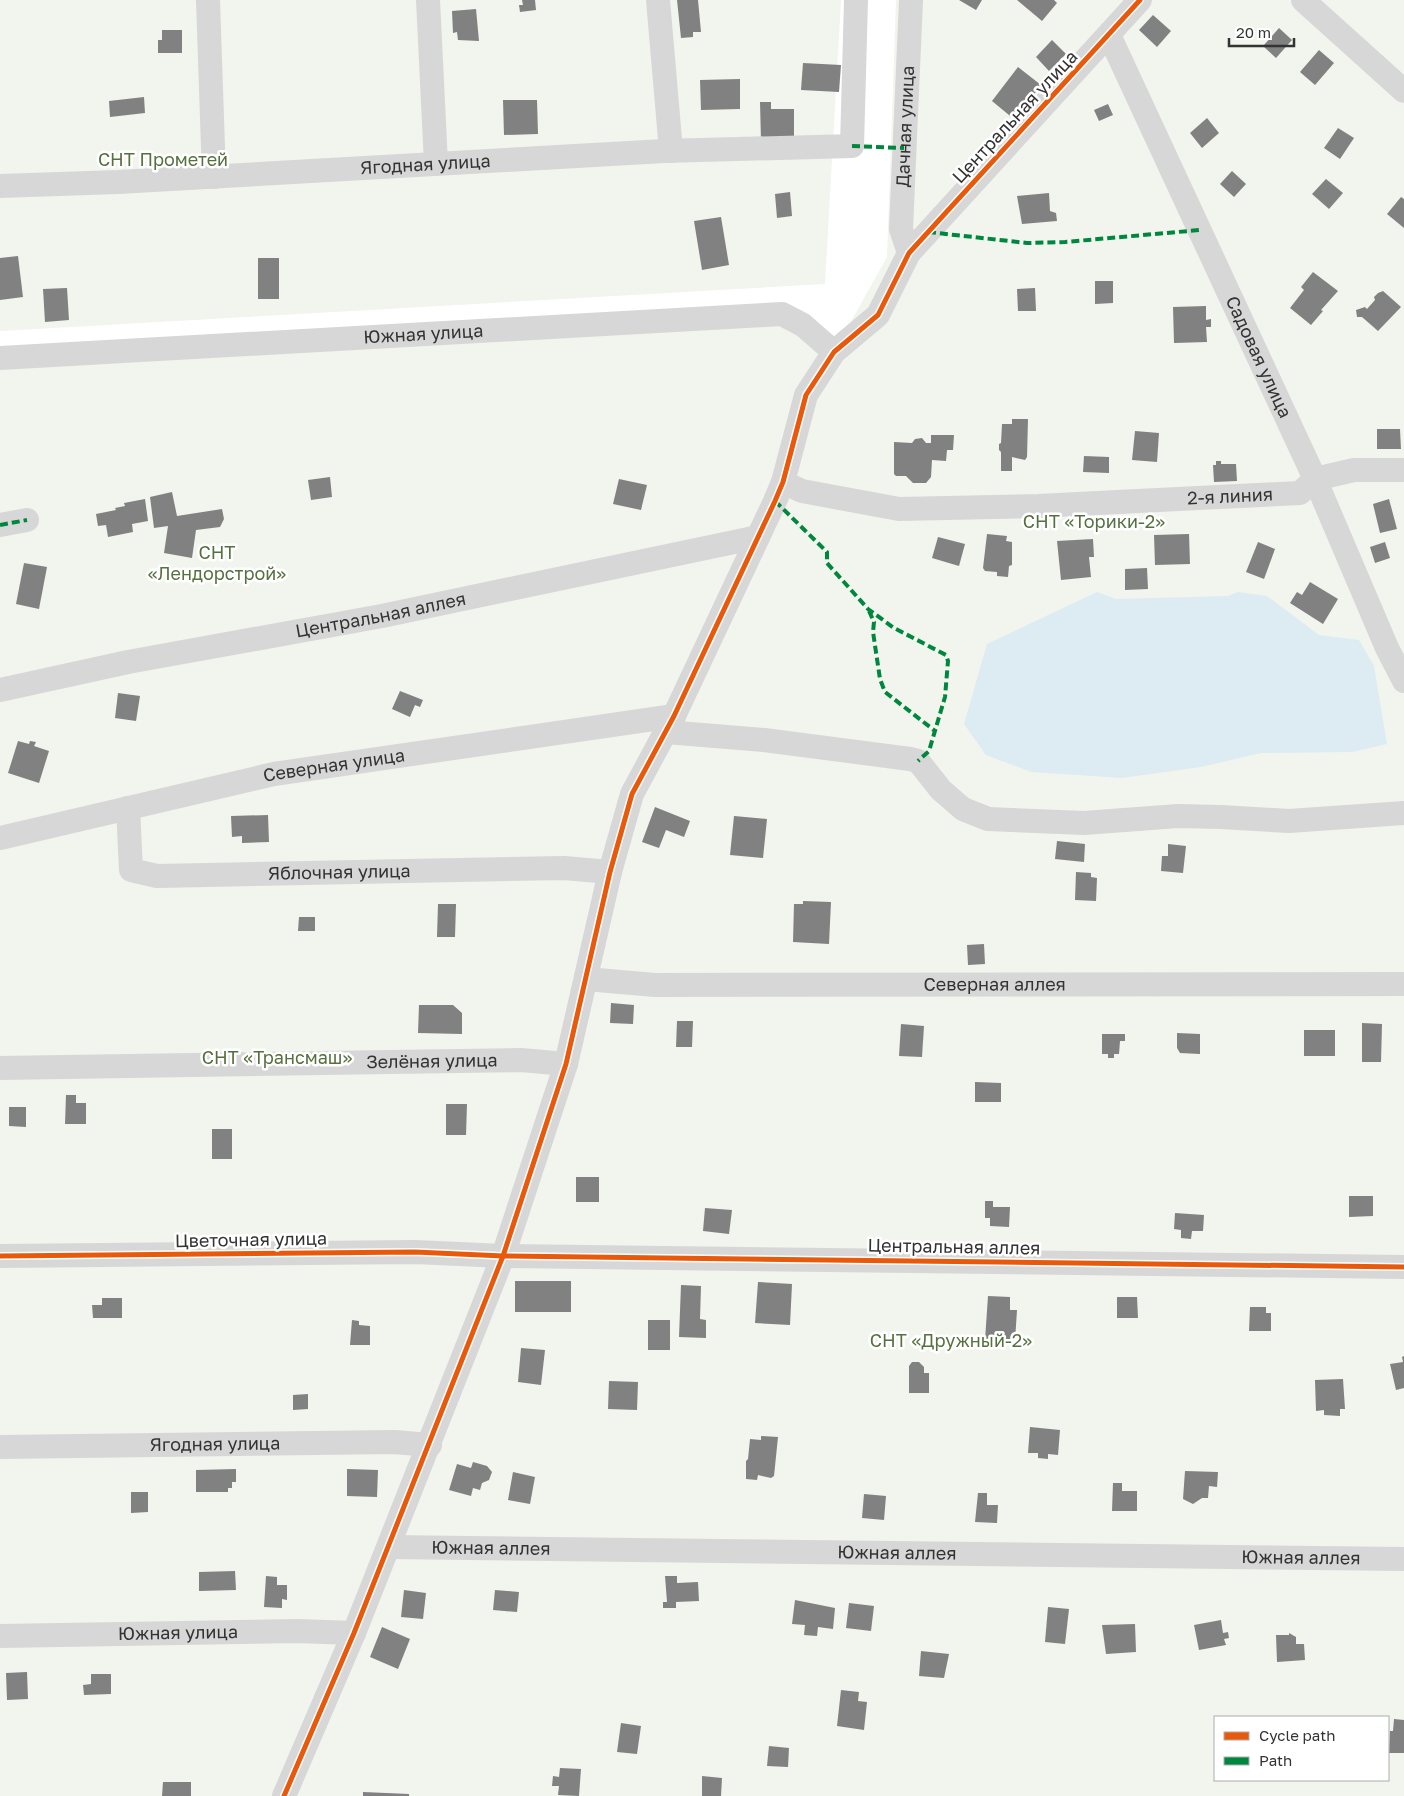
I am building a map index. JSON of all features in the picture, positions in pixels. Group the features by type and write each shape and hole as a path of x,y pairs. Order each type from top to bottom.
{"street":[{"path":"208,0 214,176"},
{"path":"428,0 436,164"},
{"path":"658,0 671,151"},
{"name":"Ягодная улица","path":"0,186 671,151 852,146 856,0"},
{"name":"Дачная улица","path":"909,252 900,229 911,0"},
{"name":"Центральная улица","path":"284,1796 354,1634 503,1256 566,1064 610,872 632,794 670,724 783,482 806,395 834,352 878,315 909,252 1140,0"},
{"path":"1303,0 1404,91"},
{"name":"Садовая улица","path":"1109,35 1315,480 1395,645 1404,681"},
{"name":"Южная улица","path":"0,358 782,314 803,325 834,352"},
{"name":"2-я линия","path":"783,482 802,492 899,509 1038,506 1300,493 1315,480 1354,470 1404,470"},
{"path":"0,525 27,520"},
{"name":"Центральная аллея","path":"0,690 128,662 382,616 758,537"},
{"name":"Северная улица","path":"0,838 274,774 551,736 670,724 764,740 918,761 941,790 963,809 988,819 1084,823 1204,816 1289,821 1404,813"},
{"name":"Яблочная улица","path":"128,808 131,870 157,876 564,868 610,872"},
{"name":"Северная аллея","path":"586,979 655,985 1404,984"},
{"name":"Зелёная улица","path":"0,1068 521,1060 566,1064"},
{"name":"Цветочная улица","path":"0,1256 405,1252 503,1256"},
{"name":"Центральная аллея","path":"503,1256 1404,1267"},
{"name":"Ягодная улица","path":"0,1447 381,1442 430,1445"},
{"name":"Южная аллея","path":"388,1547 1404,1558"},
{"name":"Южная улица","path":"0,1636 297,1632 354,1634"}],"green space":[{"name":"СНТ Прометей","path":"0,0 841,0 825,284 0,331"},
{"path":"896,0 1404,0 1404,1796 0,1796 0,358 782,314 834,352 887,257"}],"shaded area":[{"path":"1097,592 1116,599 1228,596 1238,592 1267,596 1319,635 1359,640 1374,666 1387,744 1352,752 1261,753 1201,767 1122,778 1031,772 986,755 964,724 987,644"}],"building":[{"path":"522,0 535,0 536,10 520,12 519,5 523,5"},
{"path":"677,0 698,0 701,32 693,32 693,37 681,38"},
{"path":"959,0 982,0 976,10"},
{"path":"1017,0 1054,0 1057,3 1042,21"},
{"path":"476,9 479,41 458,40 457,32 453,33 452,11"},
{"path":"1153,15 1171,31 1157,47 1139,30"},
{"path":"1279,28 1292,40 1276,58 1263,46"},
{"path":"162,30 182,30 182,53 158,53 158,40 162,40"},
{"path":"1052,40 1066,54 1049,71 1036,57"},
{"path":"1319,50 1334,63 1315,85 1300,72"},
{"path":"803,63 841,65 839,92 801,90"},
{"path":"1018,67 1041,85 1015,120 992,101"},
{"path":"740,79 740,109 701,110 700,80"},
{"path":"144,97 145,113 110,117 109,101"},
{"path":"503,100 537,100 538,134 504,135"},
{"path":"760,102 771,102 771,109 794,109 794,142 761,141"},
{"path":"1108,104 1113,115 1099,121 1094,110"},
{"path":"1207,118 1219,133 1202,148 1190,133"},
{"path":"1338,128 1354,138 1340,159 1324,148"},
{"path":"1232,171 1246,184 1234,197 1220,184"},
{"path":"1326,179 1343,193 1329,209 1312,194"},
{"path":"790,192 792,216 777,218 775,194"},
{"path":"1049,193 1050,211 1056,213 1057,221 1022,224 1017,196"},
{"path":"1401,197 1404,199 1404,228 1387,214"},
{"path":"721,217 729,265 702,270 694,221"},
{"path":"18,256 23,297 0,300 0,258"},
{"path":"258,258 279,258 279,299 258,299"},
{"path":"1313,272 1338,291 1311,325 1290,308 1304,290 1301,287"},
{"path":"1095,281 1113,281 1113,303 1095,304"},
{"path":"67,288 69,320 45,322 43,289"},
{"path":"1035,288 1036,311 1018,311 1017,289"},
{"path":"1383,291 1401,307 1378,331 1362,317 1357,317 1356,310 1365,307 1367,309 1375,300 1374,297"},
{"path":"1206,306 1206,320 1211,319 1211,327 1206,327 1207,342 1174,343 1173,307"},
{"path":"1012,419 1028,419 1027,457 1025,460 1012,457 1012,471 1001,471 999,444 1001,443 1002,424 1012,424"},
{"path":"1377,429 1400,429 1401,449 1377,449"},
{"path":"1135,431 1159,433 1157,462 1132,460"},
{"path":"931,435 954,435 953,450 947,450 946,461 932,460 931,477 926,483 913,483 906,476 896,476 894,474 894,442 912,443 915,439 922,438 926,443 931,443"},
{"path":"1084,456 1109,457 1109,473 1083,472"},
{"path":"1216,461 1221,461 1221,464 1236,464 1237,481 1214,482 1213,465 1216,465"},
{"path":"330,477 332,497 311,500 308,480"},
{"path":"619,479 647,485 641,510 613,504"},
{"path":"172,492 177,516 222,509 224,519 220,527 196,530 192,558 164,553 168,526 154,528 150,497"},
{"path":"145,499 148,521 132,524 133,532 108,537 106,525 98,526 96,514 116,510 115,508 125,506 124,503"},
{"path":"1389,499 1397,529 1380,533 1373,504"},
{"path":"987,534 1007,536 1006,541 1012,542 1012,565 1009,566 1008,577 997,576 997,572 985,571 983,568"},
{"path":"1189,534 1190,564 1155,565 1154,535"},
{"path":"938,537 965,544 959,566 932,558"},
{"path":"1093,539 1094,557 1089,557 1091,577 1061,580 1057,541"},
{"path":"1258,542 1275,549 1264,579 1246,572"},
{"path":"1385,542 1390,558 1375,563 1370,547"},
{"path":"24,563 47,567 39,609 16,604"},
{"path":"1147,568 1148,589 1125,590 1125,569"},
{"path":"1310,582 1338,599 1323,624 1290,603 1297,592 1302,595"},
{"path":"400,691 423,700 420,707 415,705 410,717 392,709"},
{"path":"118,693 140,696 136,721 115,718"},
{"path":"18,741 29,744 30,741 36,742 34,746 49,751 39,783 8,773"},
{"path":"655,807 690,821 684,837 666,830 659,848 642,842"},
{"path":"268,815 269,842 242,843 242,836 232,837 231,816"},
{"path":"734,816 767,819 763,858 730,855"},
{"path":"1057,841 1085,844 1084,862 1055,859"},
{"path":"1168,844 1186,846 1183,873 1161,871 1162,856 1168,856"},
{"path":"1076,872 1091,873 1091,877 1097,878 1096,901 1075,900"},
{"path":"803,901 831,902 829,944 793,942 794,904 803,904"},
{"path":"438,904 456,904 455,937 437,937"},
{"path":"299,917 315,917 315,931 298,931"},
{"path":"984,944 985,964 968,965 967,945"},
{"path":"611,1003 634,1005 633,1024 610,1023"},
{"path":"419,1005 453,1005 462,1013 462,1034 418,1033"},
{"path":"677,1021 693,1021 692,1047 676,1047"},
{"path":"1362,1023 1382,1024 1381,1062 1362,1062"},
{"path":"901,1024 924,1026 922,1057 899,1056"},
{"path":"1304,1030 1335,1030 1335,1056 1304,1056"},
{"path":"1177,1033 1200,1034 1200,1054 1180,1053 1177,1048"},
{"path":"1102,1034 1125,1034 1125,1041 1120,1041 1119,1054 1114,1054 1114,1058 1108,1058 1108,1054 1102,1054"},
{"path":"975,1082 1001,1083 1001,1102 975,1102"},
{"path":"66,1095 76,1095 76,1103 86,1103 86,1124 65,1124"},
{"path":"446,1104 467,1104 466,1135 446,1135"},
{"path":"9,1107 26,1107 26,1127 9,1126"},
{"path":"212,1129 232,1129 232,1159 212,1159"},
{"path":"576,1177 599,1177 599,1202 576,1202"},
{"path":"1349,1196 1373,1196 1373,1216 1349,1217"},
{"path":"985,1201 993,1201 993,1207 1010,1207 1009,1227 990,1226 990,1218 985,1218"},
{"path":"705,1208 732,1210 729,1234 703,1231"},
{"path":"1175,1213 1204,1215 1203,1231 1192,1231 1191,1239 1181,1238 1181,1230 1174,1229"},
{"path":"515,1281 571,1281 571,1312 515,1312"},
{"path":"758,1282 792,1284 790,1325 755,1323"},
{"path":"681,1285 701,1286 700,1319 706,1320 706,1338 679,1337"},
{"path":"988,1296 1010,1297 1010,1310 1017,1310 1015,1341 985,1340"},
{"path":"1117,1297 1137,1297 1138,1318 1117,1318"},
{"path":"102,1298 122,1298 122,1318 93,1318 92,1305 102,1305"},
{"path":"1250,1307 1266,1307 1266,1313 1271,1313 1271,1331 1249,1331"},
{"path":"352,1320 359,1321 359,1325 370,1326 370,1345 350,1345"},
{"path":"648,1320 670,1320 670,1350 648,1350"},
{"path":"521,1348 545,1350 541,1385 518,1382"},
{"path":"1404,1356 1404,1388 1396,1390 1390,1364 1403,1362 1402,1357"},
{"path":"912,1362 919,1362 924,1367 924,1373 929,1373 929,1393 909,1393 909,1366"},
{"path":"1343,1379 1345,1409 1340,1409 1340,1416 1324,1415 1324,1410 1316,1411 1315,1380"},
{"path":"609,1381 638,1382 637,1410 608,1409"},
{"path":"308,1394 308,1409 293,1410 293,1395"},
{"path":"1030,1427 1060,1430 1058,1455 1048,1454 1048,1459 1038,1458 1038,1453 1028,1453"},
{"path":"761,1436 778,1437 774,1476 771,1478 758,1475 757,1480 746,1479 746,1461 748,1459 750,1439 761,1440"},
{"path":"473,1462 487,1466 492,1472 489,1480 482,1483 480,1490 473,1488 471,1496 449,1490 457,1464 471,1468"},
{"path":"236,1469 236,1482 232,1482 232,1488 228,1488 228,1492 196,1492 196,1470"},
{"path":"347,1469 378,1470 377,1497 347,1496"},
{"path":"1185,1471 1218,1472 1217,1487 1209,1486 1208,1498 1202,1498 1193,1504 1183,1499"},
{"path":"513,1472 535,1477 530,1504 508,1500"},
{"path":"1113,1483 1122,1483 1122,1491 1137,1491 1137,1511 1112,1511"},
{"path":"131,1492 148,1492 148,1512 131,1513"},
{"path":"978,1493 987,1493 987,1505 998,1505 997,1523 975,1522"},
{"path":"864,1494 886,1496 884,1520 862,1518"},
{"path":"235,1571 236,1590 199,1591 199,1572"},
{"path":"266,1576 277,1577 277,1585 287,1585 287,1600 282,1599 282,1608 264,1607"},
{"path":"665,1576 677,1576 677,1583 698,1582 699,1601 676,1602 676,1608 663,1608 663,1602 667,1602"},
{"path":"404,1590 426,1593 423,1619 401,1617"},
{"path":"495,1590 519,1592 517,1612 493,1610"},
{"path":"795,1600 835,1608 833,1629 818,1627 817,1636 804,1635 805,1625 792,1624"},
{"path":"849,1603 874,1606 871,1631 846,1628"},
{"path":"1048,1607 1069,1609 1065,1644 1045,1642"},
{"path":"1221,1620 1223,1633 1228,1632 1229,1638 1224,1639 1226,1645 1199,1650 1194,1625"},
{"path":"1135,1624 1136,1652 1106,1654 1102,1625"},
{"path":"382,1627 410,1639 398,1669 370,1657"},
{"path":"1289,1633 1296,1637 1296,1644 1304,1644 1305,1660 1277,1662 1276,1635 1289,1635"},
{"path":"921,1651 949,1654 944,1678 919,1676"},
{"path":"27,1672 28,1699 7,1700 6,1673"},
{"path":"91,1674 111,1674 111,1694 84,1695 83,1685 91,1684"},
{"path":"841,1690 859,1692 858,1701 867,1702 864,1730 837,1726"},
{"path":"1394,1719 1404,1720 1404,1753 1389,1753 1390,1731 1393,1731"},
{"path":"621,1723 641,1726 637,1754 617,1752"},
{"path":"769,1746 789,1748 788,1767 767,1766"},
{"path":"560,1768 581,1769 579,1796 558,1795 559,1786 552,1786 553,1776 559,1777"},
{"path":"702,1776 722,1778 721,1796 702,1796"},
{"path":"163,1782 191,1782 191,1796 162,1796"},
{"path":"363,1792 409,1794 409,1796 363,1796"}],"marked path":[{"path":"852,146 904,148"},
{"path":"928,232 1027,243 1065,242 1200,230"},
{"path":"775,501 827,552 827,563 868,609 894,628 946,655 948,661 945,697 929,751 918,761"},
{"path":"0,525 27,520"},
{"path":"869,611 874,622 873,632 880,679 885,692 935,731"}],"cycle path":[{"path":"284,1796 354,1633 503,1256 566,1064 610,872 632,794 674,716 775,501 783,482 806,395 834,352 878,315 909,253 1140,0"},
{"path":"0,1256 415,1252 503,1256 1404,1267"}],"park label":[{"name":"СНТ «Торики-2»","path":"1094,522"},
{"name":"СНТ «Лендорстрой»","path":"217,563"},
{"name":"СНТ «Трансмаш»","path":"277,1058"},
{"name":"СНТ «Дружный-2»","path":"951,1341"}]}
